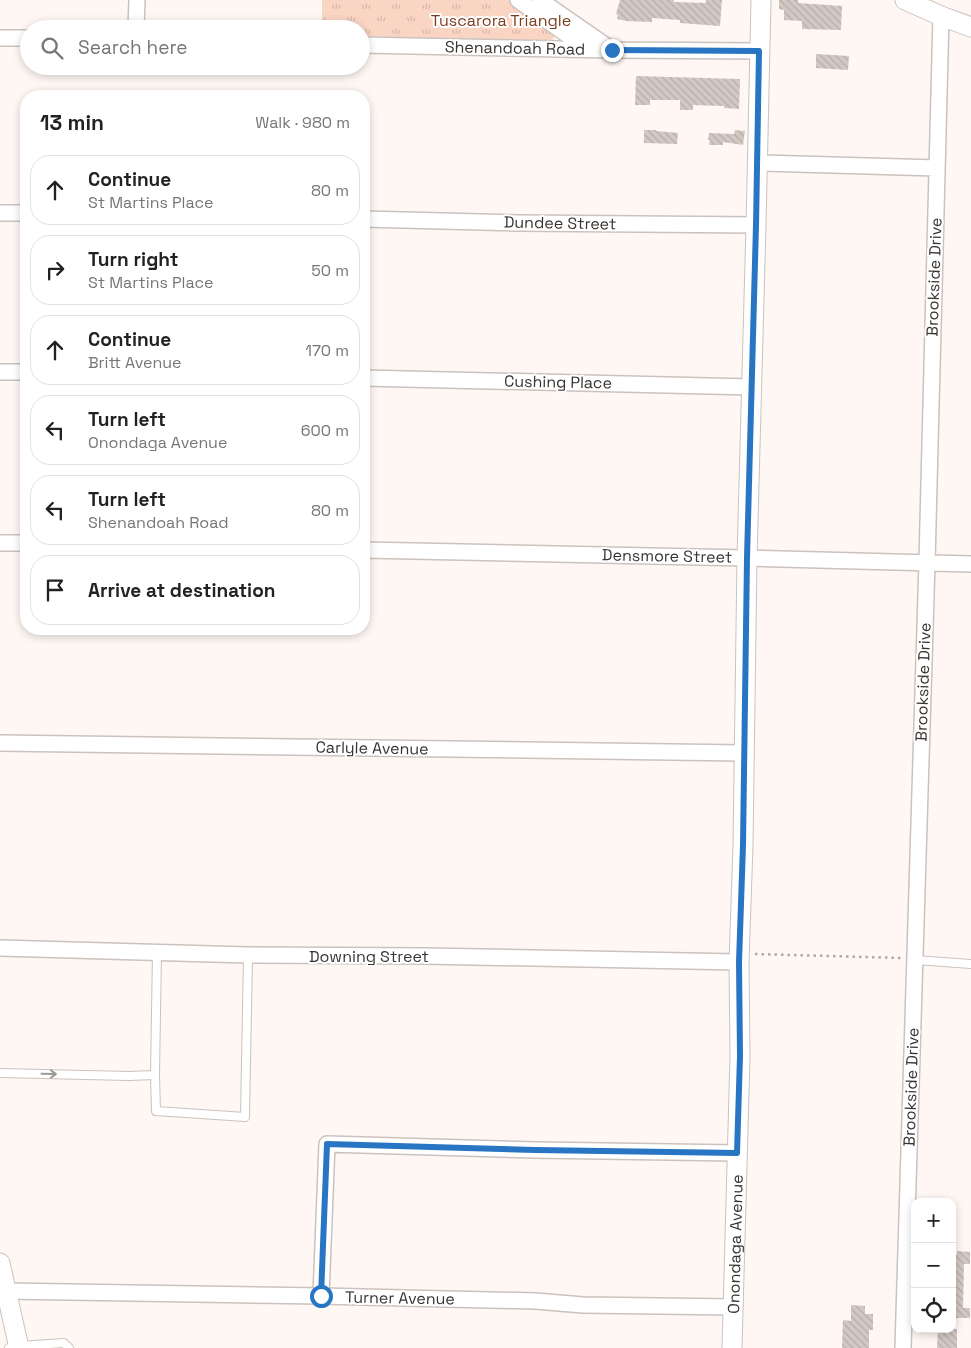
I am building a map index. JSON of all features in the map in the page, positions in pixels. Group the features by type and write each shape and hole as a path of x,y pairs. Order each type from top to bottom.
{"street":[{"path":"136,20 137,0"},
{"path":"518,0 590,50"},
{"path":"540,0 612,50"},
{"name":"Onondaga Avenue","path":"732,1348 740,1056 739,962 743,845 747,558 758,163 760,0"},
{"path":"905,0 971,27"},
{"name":"Brookside Drive","path":"903,1348 927,562 941,16"},
{"path":"0,38 20,38"},
{"name":"Shenandoah Road","path":"370,45 590,50 759,51"},
{"path":"758,163 937,168"},
{"path":"0,213 20,213"},
{"name":"Dundee Street","path":"370,219 518,223 756,225"},
{"path":"0,372 20,372"},
{"name":"Cushing Place","path":"370,378 752,387"},
{"path":"0,543 20,544"},
{"name":"Densmore Street","path":"370,550 971,564"},
{"name":"Carlyle Avenue","path":"0,743 743,753"},
{"name":"Downing Street","path":"0,948 248,955 435,956 739,962"},
{"path":"321,1296 327,1144 737,1153"},
{"path":"3,1285 16,1347"},
{"name":"Turner Avenue","path":"3,1285 534,1301 583,1305 733,1306"}],"lane":[{"path":"157,952 156,1111 245,1117 248,955"},
{"path":"915,960 971,964"},
{"path":"0,1073 155,1075"},
{"path":"16,1347 64,1344 69,1348"}],"path":[{"path":"739,962 748,954 905,958 915,960"}],"green space":[{"name":"Tuscarora Triangle","path":"322,0 508,0 555,35 549,41 370,36 370,20 322,20"}],"building":[{"path":"620,0 674,0 674,2 706,3 706,0 722,0 720,26 680,23 680,20 652,18 652,22 617,19 618,15 616,14"},
{"path":"779,0 798,0 798,3 842,6 841,30 802,29 802,21 784,20 784,10 779,9"},
{"path":"816,54 849,56 848,70 816,68"},
{"path":"636,76 740,79 739,109 724,108 724,106 693,105 693,110 680,110 680,100 650,100 650,105 635,105"},
{"path":"644,130 678,133 677,144 644,143"},
{"path":"735,130 745,131 743,145 723,142 723,145 709,145 709,133 734,134"},
{"path":"957,1251 970,1252 970,1264 964,1264 963,1308 970,1308 970,1318 956,1318"},
{"path":"851,1305 865,1306 865,1314 873,1314 873,1330 869,1330 869,1348 842,1348 843,1320 851,1321"},
{"path":"957,1329 957,1348 937,1348 938,1333 956,1333"}],"route":[{"path":"321,1296 327,1144 737,1153 740,1056 739,962 743,845 743,753 759,51 612,50"}]}
